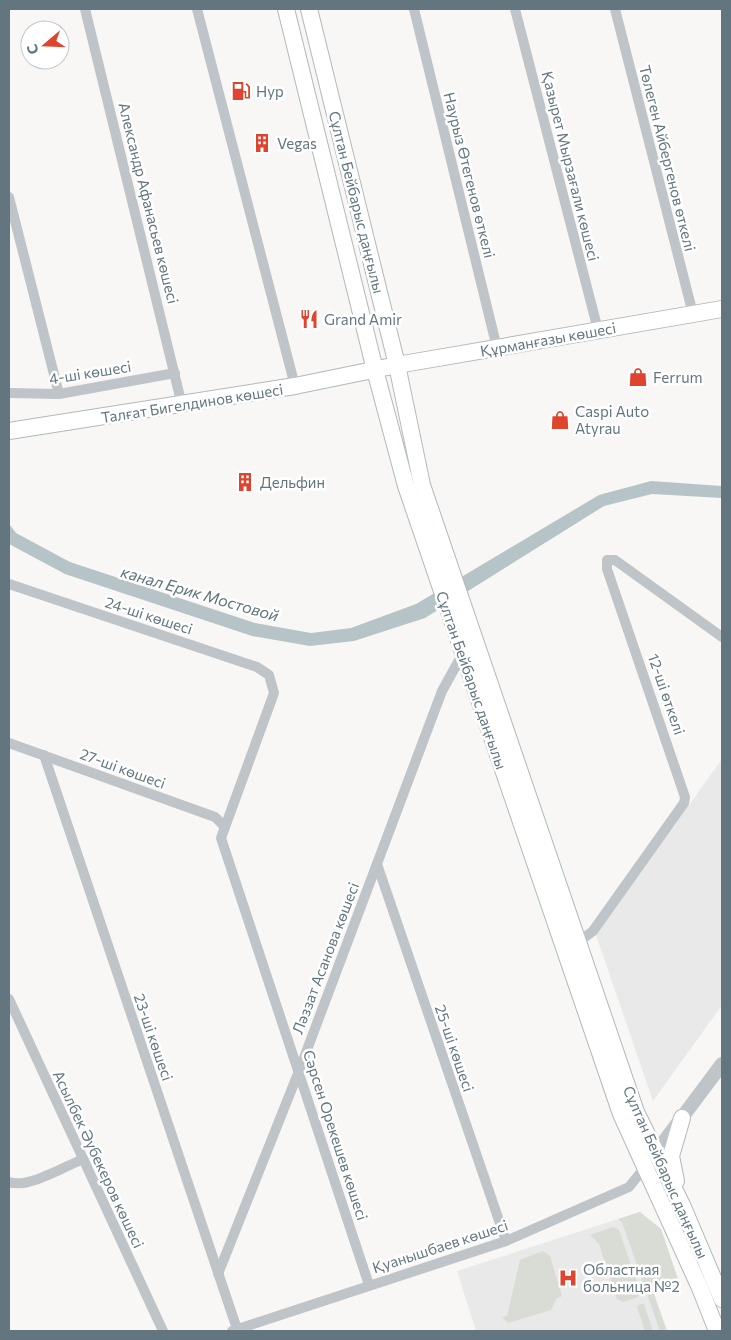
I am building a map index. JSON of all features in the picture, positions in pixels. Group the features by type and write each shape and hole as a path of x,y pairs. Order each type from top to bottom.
{"main road":[{"name":"Сұлтан Бейбарыс даңғылы","path":"286,9 382,399 406,486 621,1114 700,1288 717,1331"},
{"name":"Сұлтан Бейбарыс даңғылы","path":"310,9 397,365 422,485 636,1112 682,1205 721,1295"},
{"name":"Құрманғазы көшесі","path":"375,370 722,308"},
{"path":"391,340 405,357 425,360"},
{"path":"350,375 364,365 370,351"},
{"path":"404,399 410,374 425,360"},
{"name":"Талғат Бигелдинов көшесі","path":"9,431 182,405 375,370"},
{"path":"350,375 370,382 382,399"},
{"path":"682,1118 672,1156 682,1205"}],"street":[{"name":"Александр Афанасьев көшесі","path":"85,9 182,405"},
{"path":"197,9 295,386"},
{"name":"Наурыз Өтегенов өткелі","path":"414,9 497,348"},
{"name":"Қазырет Мырзағали көшесі","path":"515,9 598,330"},
{"name":"Төлеген Айбергенов өткелі","path":"615,9 693,314"},
{"path":"9,197 59,394"},
{"name":"4-ші көшесі","path":"9,394 59,394 175,373"},
{"name":"12-ші өткелі","path":"577,943 593,931 684,804 685,797 608,569 607,560 615,560 722,637"},
{"name":"24-ші көшесі","path":"9,584 257,667 269,675 273,683"},
{"name":"Ләззат Асанова көшесі","path":"218,1274 299,1071 442,691 463,653"},
{"name":"Сәрсен Орекешев көшесі","path":"273,683 274,693 221,838 369,1285"},
{"name":"27-ші көшесі","path":"9,744 215,817 224,826"},
{"name":"23-ші көшесі","path":"44,755 218,1274 234,1330"},
{"name":"25-ші көшесі","path":"377,864 506,1241"},
{"name":"Асылбек Әубекеров көшесі","path":"10,1003 163,1331"},
{"path":"645,1166 722,1064"},
{"path":"9,1182 15,1185 27,1183 83,1159"},
{"name":"Қуанышбаев көшесі","path":"234,1330 506,1241 629,1187 645,1166"}],"shaded area":[{"name":"канал Ерик Мостовой","path":"651,481 722,486 722,498 652,494 604,506 425,618 354,641 310,646 252,636 65,574 9,544 9,524 16,533 70,562 255,623 311,633 351,628 416,604 599,495"},
{"path":"722,759 722,1005 653,1101 596,935"},
{"name":"Областная больница №2","path":"640,1212 661,1229 680,1285 654,1294 667,1331 476,1331 457,1271"},
{"path":"640,1212 661,1229 680,1285 654,1294 667,1331 660,1331 622,1222 618,1219"},
{"path":"613,1227 619,1230 640,1291 638,1297 623,1302 617,1299 599,1244 590,1235"},
{"path":"543,1251 550,1256 562,1296 556,1299 551,1310 508,1323 502,1317 507,1316 520,1260"},
{"path":"640,1304 644,1304 653,1331 645,1331 637,1307"}],"place":[{"name":"Нур","path":"241,91"},
{"name":"Vegas","path":"262,143"},
{"name":"Grand Amir","path":"309,319"},
{"name":"Ferrum","path":"638,377"},
{"name":"Caspi Auto Atyrau","path":"560,420"},
{"name":"Дельфин","path":"245,482"},
{"name":"Областная больница №2","path":"568,1278"}]}
